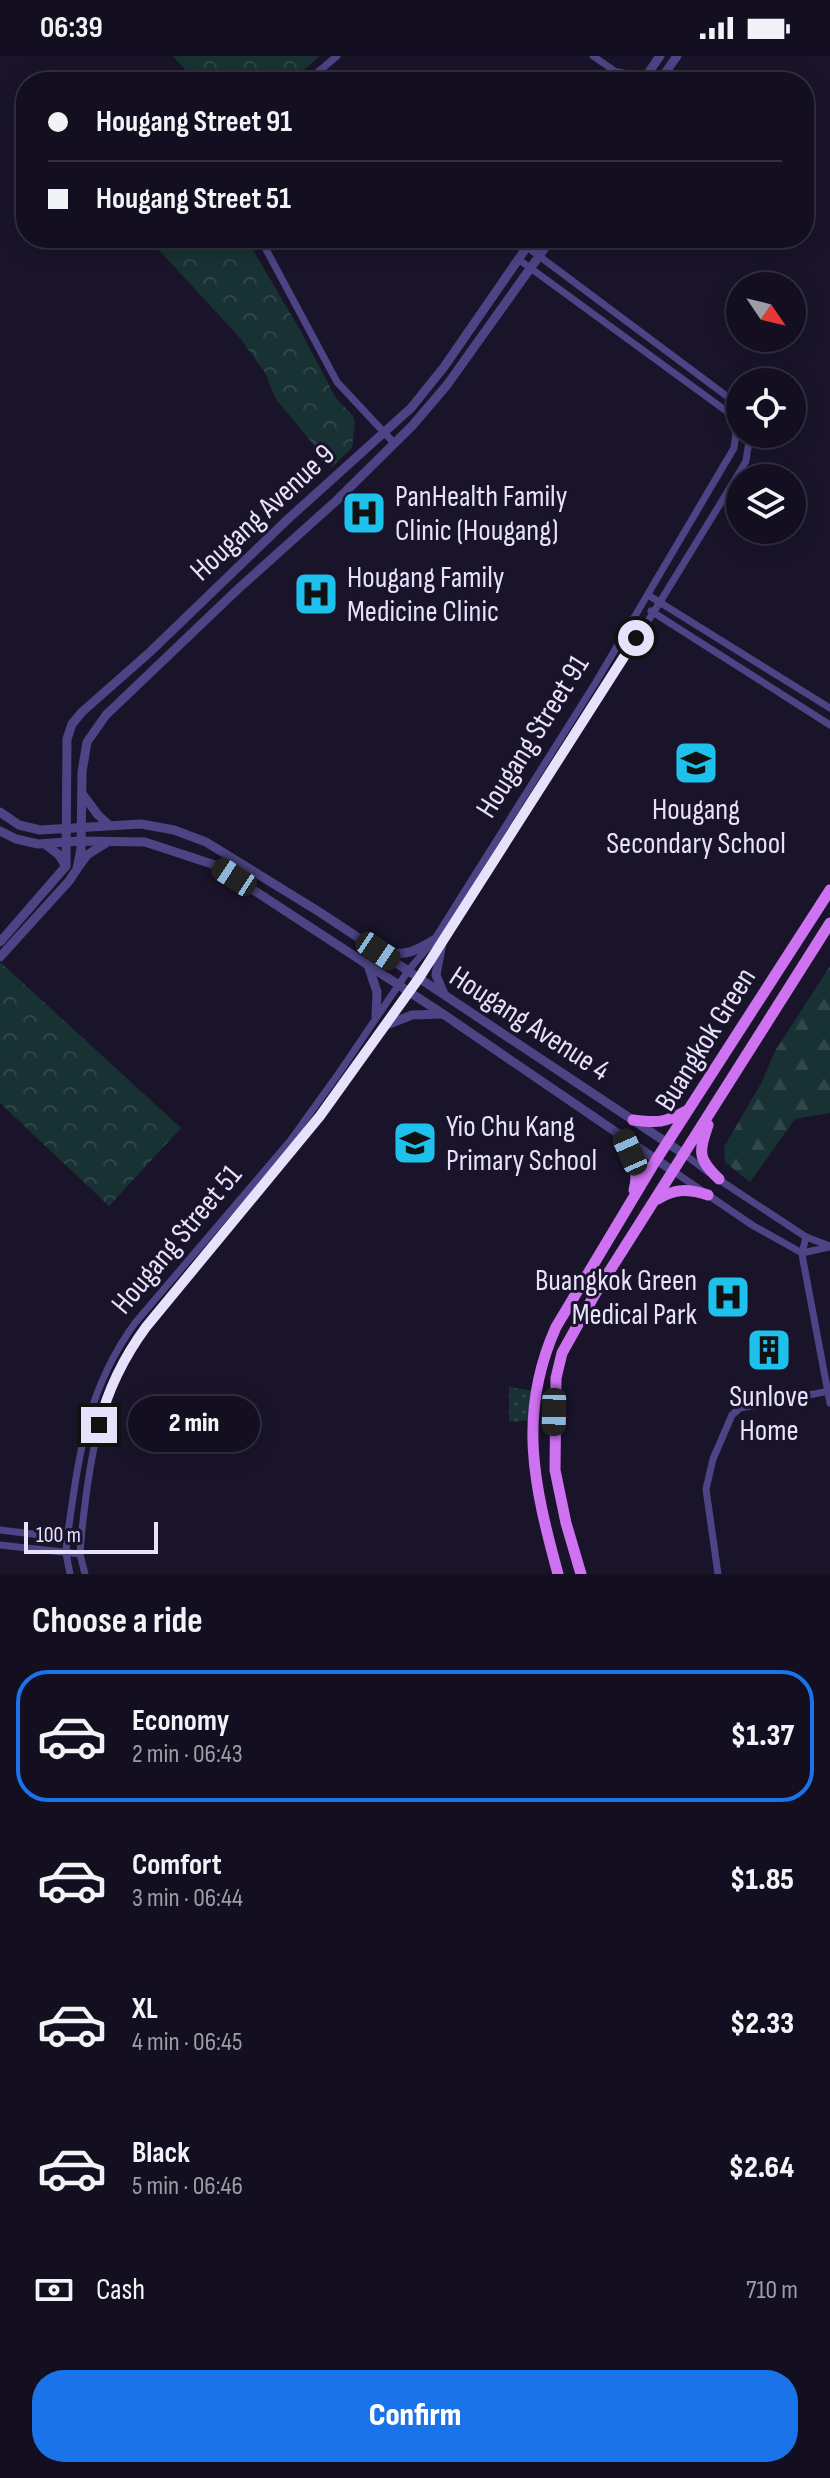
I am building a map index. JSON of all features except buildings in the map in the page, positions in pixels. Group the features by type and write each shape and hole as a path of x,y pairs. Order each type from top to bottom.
{"main road":[{"name":"Buangkok Green","path":"558,1574 536,1477 532,1409 545,1352 556,1327 630,1202 830,890"},
{"name":"Buangkok Green","path":"581,1574 555,1470 556,1378 562,1353 830,923"},
{"path":"714,1105 701,1153 704,1165 719,1179"},
{"path":"633,1120 666,1122 690,1108"},
{"path":"623,1137 635,1164 636,1182 630,1202"},
{"path":"655,1202 668,1193 682,1189 708,1195"}],"street":[{"path":"318,72 337,56"},
{"path":"593,56 616,72"},
{"path":"265,248 337,382 394,443"},
{"name":"Hougang Avenue 9","path":"71,868 67,842 67,739 72,724 424,394 526,248"},
{"path":"534,248 539,256 726,396"},
{"name":"Hougang Avenue 9","path":"71,868 81,841 82,772 87,742 106,715 412,426 438,397 545,248"},
{"name":"Hougang Street 91","path":"419,978 438,941 681,540 734,448 736,434 729,413 518,259"},
{"name":"Hougang Street 91","path":"408,971 438,941 660,602 746,461 748,448"},
{"path":"681,540 693,548"},
{"path":"648,595 830,708"},
{"path":"643,605 830,725"},
{"path":"83,795 109,825"},
{"path":"46,830 56,825 67,805"},
{"name":"Hougang Avenue 4","path":"0,812 19,825 46,830 141,824 174,830 206,842 319,911 684,1154"},
{"name":"Hougang Avenue 4","path":"0,831 16,839 45,844 145,842 215,865 443,1014 673,1171"},
{"path":"0,942 71,868 110,841"},
{"path":"45,844 71,868"},
{"path":"0,957 69,881 71,868"},
{"path":"378,951 406,954 438,941 436,975 444,994"},
{"path":"368,965 377,992 376,1016"},
{"name":"Hougang Street 51","path":"70,1574 67,1539 85,1427 97,1393 121,1344 135,1323 290,1141 408,971"},
{"name":"Hougang Street 51","path":"85,1574 80,1554 89,1470 104,1403 130,1350 155,1315 320,1116 419,978"},
{"path":"384,1026 412,1015 443,1014"},
{"path":"684,1154 806,1237 830,1247"},
{"path":"673,1171 752,1225 802,1253 830,1247"},
{"path":"806,1237 802,1253 830,1403"},
{"path":"718,1574 706,1489 713,1459 732,1415 740,1408 829,1391"},
{"path":"0,1530 81,1540"},
{"path":"0,1545 80,1554"}],"green space":[{"path":"173,56 320,56 302,72 187,72"},
{"path":"252,248 336,398 353,416 352,448 332,467 275,398 266,374 240,338 158,249"},
{"path":"0,962 181,1128 109,1206 0,1103"},
{"path":"830,966 830,1113 795,1119 750,1182 725,1162 724,1147 762,1082 775,1051"},
{"path":"509,1387 534,1391 531,1420 509,1422"}],"place":[{"name":"PanHealth Family Clinic (Hougang)","path":"364,513"},
{"name":"Hougang Family Medicine Clinic","path":"316,594"},
{"name":"Hougang Secondary School","path":"696,763"},
{"name":"Yio Chu Kang Primary School","path":"415,1143"},
{"name":"Buangkok Green Medical Park","path":"728,1297"},
{"name":"Sunlove Home","path":"769,1350"}],"route":[{"path":"99,1425 104,1403 130,1350 320,1116 419,978 636,638"}]}
